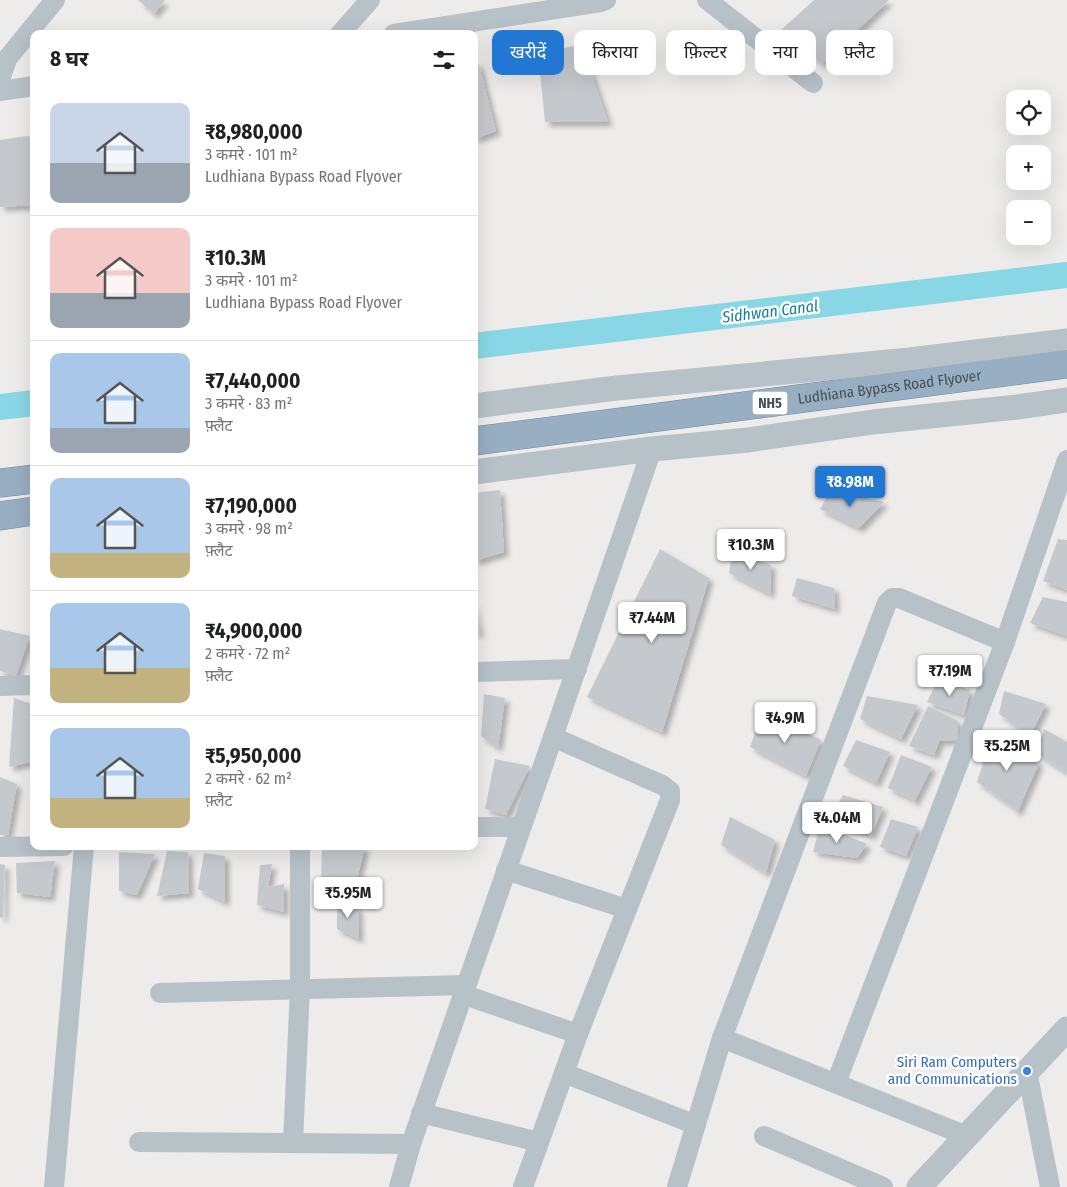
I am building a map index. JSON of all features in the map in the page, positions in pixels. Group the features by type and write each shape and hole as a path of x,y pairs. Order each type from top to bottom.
{"highway":[{"name":"Ludhiana Bypass Road Flyover","path":"478,440 1067,364"},
{"path":"0,484 30,480"},
{"path":"0,516 30,512"}],"street":[{"path":"31,30 55,0"},
{"path":"344,30 370,0"},
{"path":"420,30 606,0"},
{"path":"707,0 813,83"},
{"path":"0,80 7,59 30,31"},
{"path":"0,91 30,87"},
{"path":"478,405 617,388 881,363 1067,341"},
{"path":"478,471 652,449 748,440 873,422 1067,400"},
{"path":"399,1187 410,1144 554,737 652,449"},
{"path":"836,1083 1005,642 1067,460"},
{"path":"677,1187 722,1038 887,602 892,598 899,598 1005,642"},
{"path":"478,672 577,668"},
{"path":"0,686 30,685"},
{"path":"524,1187 578,1034 670,800 670,791 662,785 554,737"},
{"path":"478,827 522,826"},
{"path":"0,847 30,847"},
{"path":"54,1187 84,850"},
{"path":"292,1143 300,988 300,850"},
{"path":"506,870 628,909"},
{"path":"160,992 300,988 464,990 578,1034"},
{"path":"919,1187 1067,1029"},
{"path":"722,1038 967,1136"},
{"path":"1026,1071 1050,1187"},
{"path":"564,1072 696,1125"},
{"path":"422,1113 539,1142"},
{"path":"764,1136 883,1187"},
{"path":"139,1142 410,1144"}],"building":[{"path":"138,0 165,0 154,14"},
{"path":"814,0 889,0 858,30 826,30 826,60 822,64 816,59 816,30 781,30"},
{"path":"574,46 574,75 592,75 608,122 545,122 540,75 564,75 564,48"},
{"path":"478,62 496,131 478,138"},
{"path":"30,136 30,205 0,207 0,140"},
{"path":"500,490 504,552 478,560 478,493"},
{"path":"831,490 884,502 859,528 820,509"},
{"path":"1058,539 1067,540 1067,590 1043,581"},
{"path":"660,549 709,578 662,732 587,697"},
{"path":"733,551 771,565 770,594 729,573"},
{"path":"797,578 834,588 835,609 792,596"},
{"path":"1043,597 1067,602 1067,636 1030,623"},
{"path":"0,629 30,636 16,676 0,671"},
{"path":"938,680 970,690 964,715 927,702"},
{"path":"1004,691 1046,704 1030,736 999,714"},
{"path":"484,694 505,698 498,748 481,736"},
{"path":"867,696 918,705 901,739 860,719"},
{"path":"14,698 30,704 30,762 9,767"},
{"path":"928,706 958,721 957,740 939,741 934,755 909,746"},
{"path":"762,714 821,740 806,776 750,747"},
{"path":"1044,729 1067,742 1067,773 1036,753"},
{"path":"993,732 1039,763 1017,813 1014,808 977,782"},
{"path":"856,740 890,752 876,783 843,766"},
{"path":"901,755 932,767 913,804 912,799 888,788"},
{"path":"495,759 530,766 506,815 485,809"},
{"path":"0,777 17,784 8,835 0,835"},
{"path":"843,795 883,807 871,836 830,817"},
{"path":"730,817 775,840 766,873 721,845"},
{"path":"891,819 918,827 906,856 880,847"},
{"path":"820,825 867,844 857,858 813,852"},
{"path":"322,850 364,850 354,892 321,882"},
{"path":"167,851 188,852 189,893 157,896"},
{"path":"119,852 155,854 137,895 119,891"},
{"path":"204,853 225,856 225,902 198,889"},
{"path":"55,861 50,897 17,893 16,863"},
{"path":"0,864 5,865 3,918 0,917"},
{"path":"272,864 268,887 284,884 284,912 257,905 260,865"},
{"path":"337,900 358,908 359,939 337,929"}],"waterway":[{"name":"Sidhwan Canal","path":"478,346 1067,275"},
{"name":"Sidhwan Canal","path":"0,407 30,403"}],"place":[{"name":"Siri Ram Computers and Communications","path":"1027,1071"}]}
